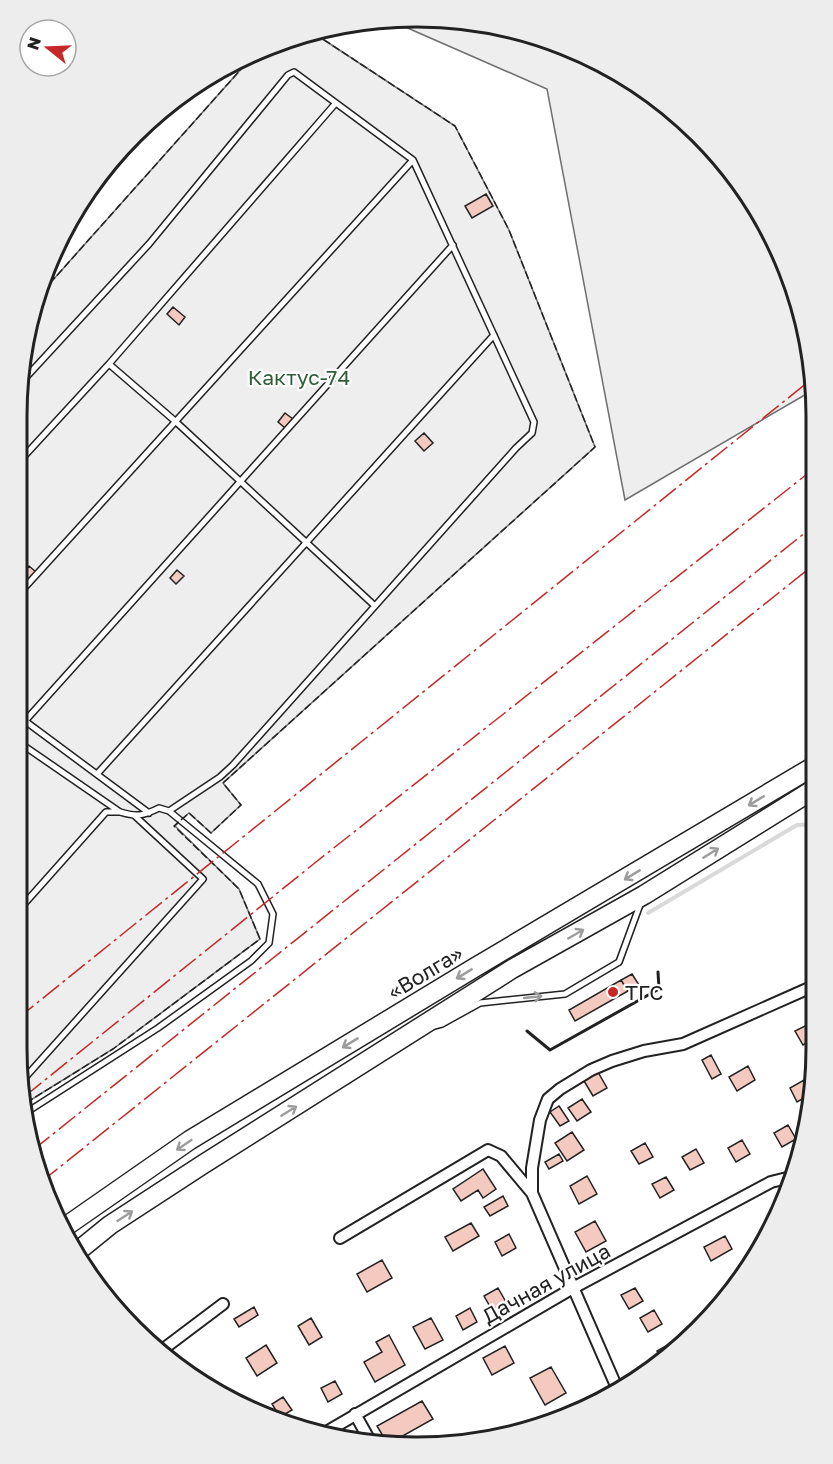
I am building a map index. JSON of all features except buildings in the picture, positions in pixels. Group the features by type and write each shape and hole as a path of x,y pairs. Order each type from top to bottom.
{"highway":[{"name":"«Волга»","path":"69,1224 190,1140 806,771"},
{"name":"«Волга»","path":"83,1248 202,1165 512,969 644,895 806,794"}],"street":[{"path":"532,1193 532,1168 540,1120 548,1100 560,1089 591,1070 644,1051 683,1044 806,989"},
{"path":"340,1238 489,1150 501,1156 532,1193 615,1383"},
{"name":"Дачная улица","path":"332,1428 573,1288 771,1182 783,1179"},
{"path":"167,1346 223,1304"},
{"path":"355,1414 366,1434"}],"lane":[{"path":"29,374 149,244 288,75 294,72 413,160 534,422 532,434 516,448 220,777 169,811"},
{"path":"27,453 109,364 335,104"},
{"path":"27,585 413,160"},
{"path":"27,719 453,245"},
{"path":"97,774 494,335"},
{"path":"109,364 175,421 375,606"},
{"path":"27,722 149,813"},
{"path":"27,749 120,812"},
{"path":"27,901 106,812 120,812 135,816 159,808 169,811 258,884 273,914 269,943 251,961 158,1028 32,1109"},
{"path":"28,1074 203,879 135,816"},
{"path":"418,1029 442,1024 480,1003 565,994 619,962 644,895"}],"green space":[{"path":"406,27 467,30 517,40 542,48 589,67 654,107 692,141 726,179 754,222 776,267 799,341 805,395 625,500 547,89"},
{"name":"Кактус-74","path":"322,39 455,126 509,230 595,447 223,783 241,805 211,833 189,813 175,826 239,889 260,939 113,1049 30,1100 27,1048 27,416 34,341 52,281 242,68 291,48"}],"waterway":[{"path":"648,913 797,825 806,825"}],"fence":[{"path":"30,1100 113,1049 260,939 239,889 174,826 189,813 211,833 241,805 223,783 595,447 509,230 455,126 322,39"},
{"path":"52,281 242,68"}],"wall":[{"path":"527,1031 550,1050 659,989 658,972"}],"power":[{"path":"27,1011 805,385"},
{"path":"30,1092 316,862 806,475"},
{"path":"39,1145 806,532"},
{"path":"49,1176 806,571"}],"place":[{"name":"ТГС","path":"613,992"}]}
